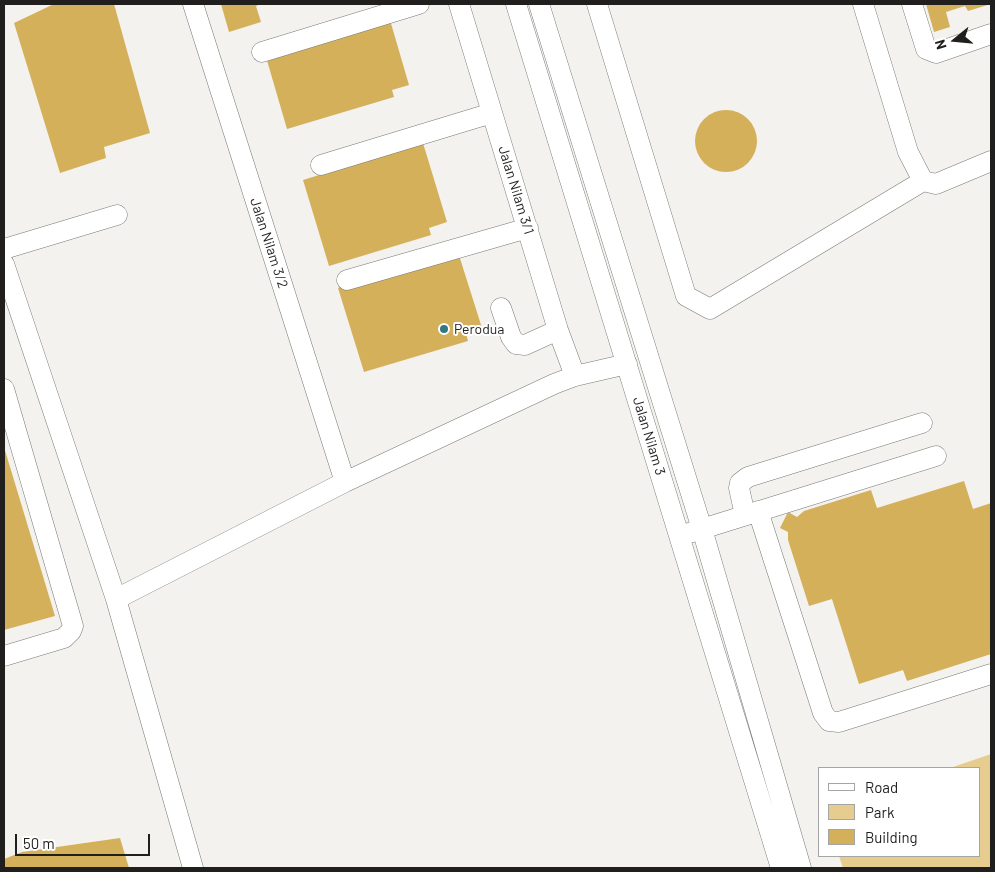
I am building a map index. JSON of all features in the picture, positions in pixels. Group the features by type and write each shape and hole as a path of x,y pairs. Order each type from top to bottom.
{"street":[{"name":"Jalan Nilam 3/2","path":"193,4 345,482"},
{"path":"262,52 419,4"},
{"name":"Jalan Nilam 3/1","path":"459,4 558,330 575,376"},
{"name":"Jalan Nilam 3","path":"516,4 781,868"},
{"name":"Jalan Nilam 3","path":"539,4 702,529 802,868"},
{"path":"597,4 686,296 710,309 923,181 936,184 991,161"},
{"path":"863,4 908,152 923,181"},
{"path":"912,4 926,49 936,53 991,34"},
{"path":"321,165 492,113"},
{"path":"4,249 117,215"},
{"path":"347,280 528,228"},
{"path":"4,264 23,326 116,599 193,868"},
{"path":"501,308 511,338 516,344 525,345 558,330"},
{"path":"116,599 345,482 575,376 627,364"},
{"path":"4,389 73,626 72,631 64,638 4,656"},
{"path":"922,423 748,477 740,483 739,488 752,513 823,713 829,721 839,722 991,674"},
{"path":"680,536 936,456"}],"green space":[{"path":"991,754 991,868 843,868 839,857 980,857 980,767 953,767"}],"building":[{"path":"54,4 114,4 150,133 104,147 106,158 60,173 14,23"},
{"path":"221,4 261,4 256,6 261,22 229,32"},
{"path":"926,4 991,4 968,11 965,6 946,12 950,27 934,32"},
{"path":"390,20 409,85 392,90 394,97 287,129 266,57"},
{"path":"726,110 743,115 748,119 752,124 757,141 752,158 748,163 743,167 726,172 709,167 704,163 700,158 695,141 700,124 704,119 709,115"},
{"path":"423,143 447,222 429,228 431,235 329,266 303,180"},
{"path":"458,252 482,328 466,333 468,341 364,372 338,288"},
{"path":"4,447 55,616 4,630"},
{"path":"964,481 973,509 991,503 991,654 907,681 903,670 859,684 832,599 809,606 788,540 788,532 780,528 788,512 797,517 804,511 871,490 877,508"},
{"path":"120,838 129,868 4,868 4,859 22,852"}],"place":[{"name":"Perodua","path":"444,329"}]}
